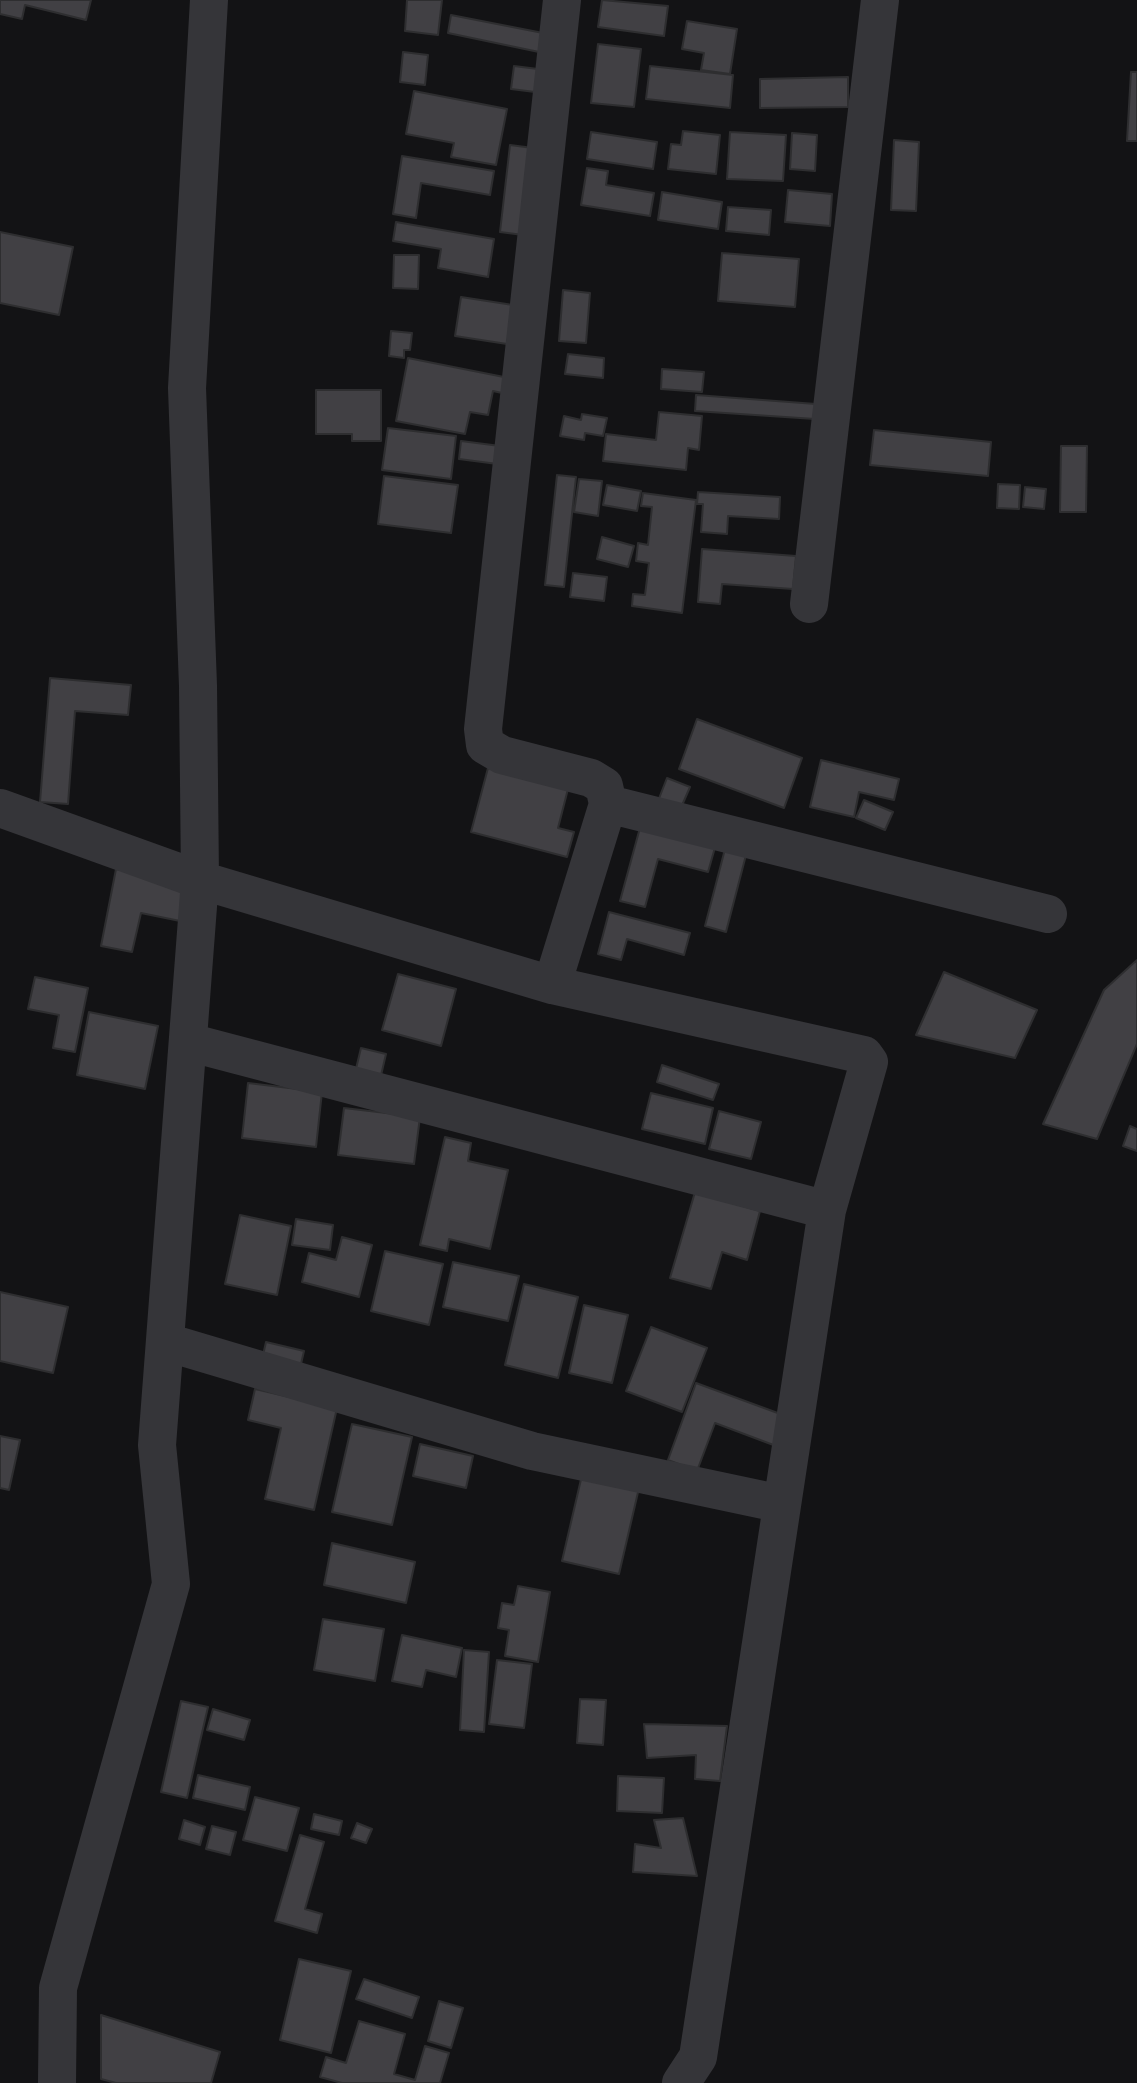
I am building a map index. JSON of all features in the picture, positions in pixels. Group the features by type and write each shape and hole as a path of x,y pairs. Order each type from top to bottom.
{"street":[{"path":"57,2083 58,1988 171,1584 157,1445 200,880 198,686 187,388 209,0"},
{"path":"552,985 608,804 604,786 591,778 502,755 485,745 483,729 562,0"},
{"path":"809,604 880,0"},
{"path":"608,804 1048,914"},
{"path":"0,808 200,880 552,985 864,1055 869,1062 827,1210 698,2057 681,2083"},
{"path":"188,1042 827,1210"},
{"path":"166,1342 532,1451 782,1504"}],"building":[{"path":"0,0 91,0 86,20 25,5 22,19 0,14"},
{"path":"407,0 442,0 438,35 405,31"},
{"path":"602,0 668,6 664,36 598,27"},
{"path":"451,15 543,33 539,52 448,33"},
{"path":"687,21 737,29 730,74 701,70 704,53 682,49"},
{"path":"598,44 641,49 634,107 591,103"},
{"path":"403,52 428,55 425,85 400,82"},
{"path":"514,66 538,69 535,92 511,89"},
{"path":"650,66 733,75 730,108 646,99"},
{"path":"1131,72 1137,72 1137,141 1127,141"},
{"path":"848,77 848,107 760,108 760,79"},
{"path":"414,91 507,109 496,165 451,157 454,143 406,134"},
{"path":"683,131 720,135 716,174 668,169 671,144 681,145"},
{"path":"591,132 657,142 653,169 587,159"},
{"path":"730,132 786,135 783,181 727,179"},
{"path":"792,133 817,135 815,171 790,169"},
{"path":"894,140 919,142 916,211 891,210"},
{"path":"510,145 533,148 523,235 500,232"},
{"path":"402,156 494,171 490,195 421,183 416,218 393,214"},
{"path":"587,168 608,171 606,185 654,193 650,216 581,205"},
{"path":"788,190 832,194 830,226 785,222"},
{"path":"662,192 722,202 718,229 658,220"},
{"path":"728,207 771,210 769,235 726,231"},
{"path":"396,222 494,239 488,277 438,268 441,249 393,241"},
{"path":"0,232 73,247 59,315 0,303"},
{"path":"722,253 799,259 795,307 718,301"},
{"path":"394,255 419,255 418,289 393,288"},
{"path":"563,290 590,293 586,343 559,341"},
{"path":"461,297 513,305 507,344 455,336"},
{"path":"391,331 412,333 410,350 404,350 404,358 389,356"},
{"path":"568,354 604,358 603,378 565,374"},
{"path":"408,358 514,379 511,395 493,391 488,415 470,412 465,434 396,421"},
{"path":"662,369 704,372 702,392 661,389"},
{"path":"316,390 381,390 381,441 352,441 352,434 316,434"},
{"path":"696,395 816,404 815,419 695,411"},
{"path":"659,412 702,416 699,450 688,448 686,470 603,461 606,434 656,440"},
{"path":"582,414 607,418 603,436 585,433 584,440 560,436 564,416 581,420"},
{"path":"388,428 456,436 451,479 382,470"},
{"path":"874,430 991,442 988,476 870,465"},
{"path":"461,441 508,447 505,465 459,459"},
{"path":"1061,446 1087,446 1086,512 1060,512"},
{"path":"557,475 576,477 564,587 545,585"},
{"path":"384,476 458,485 451,533 378,524"},
{"path":"579,479 602,481 598,516 574,512"},
{"path":"998,484 1020,485 1019,509 997,508"},
{"path":"607,485 641,491 637,511 603,505"},
{"path":"1025,487 1046,489 1044,509 1023,507"},
{"path":"698,492 780,497 779,519 728,516 727,534 701,532 703,504 697,504"},
{"path":"643,493 696,500 682,613 632,606 633,594 645,595 649,563 636,561 638,543 648,545 652,507 641,506"},
{"path":"602,537 634,546 628,567 597,559"},
{"path":"702,549 796,556 793,589 722,584 720,604 698,602"},
{"path":"573,573 607,577 604,601 570,597"},
{"path":"50,678 131,685 128,715 75,711 68,804 40,802"},
{"path":"697,719 802,758 784,808 679,769"},
{"path":"821,760 899,779 894,800 859,792 854,817 810,807"},
{"path":"488,768 568,789 558,828 574,832 567,857 471,832"},
{"path":"667,778 690,787 680,810 658,801"},
{"path":"864,800 893,812 885,830 856,818"},
{"path":"641,824 716,844 708,872 658,859 645,907 620,901"},
{"path":"725,849 746,855 726,932 705,926"},
{"path":"116,869 188,884 180,921 141,913 132,952 101,946"},
{"path":"609,912 690,933 684,955 627,939 621,960 598,954"},
{"path":"1137,960 1137,1044 1097,1139 1043,1124 1104,990"},
{"path":"944,972 1037,1010 1015,1058 916,1035"},
{"path":"398,974 456,989 441,1046 382,1030"},
{"path":"35,977 88,988 75,1052 53,1048 59,1015 28,1009"},
{"path":"89,1012 158,1026 145,1089 77,1075"},
{"path":"361,1048 386,1054 379,1084 354,1077"},
{"path":"662,1065 719,1084 713,1100 657,1082"},
{"path":"248,1083 322,1092 316,1147 242,1138"},
{"path":"651,1093 713,1108 705,1144 642,1129"},
{"path":"344,1108 420,1117 414,1164 338,1155"},
{"path":"719,1111 761,1122 751,1159 709,1149"},
{"path":"1130,1126 1137,1129 1137,1151 1123,1146"},
{"path":"445,1137 471,1143 468,1161 508,1170 490,1249 449,1239 447,1251 420,1245"},
{"path":"695,1192 760,1211 747,1260 722,1252 711,1289 670,1278"},
{"path":"240,1215 291,1226 277,1295 225,1284"},
{"path":"296,1219 333,1225 330,1250 292,1245"},
{"path":"342,1237 372,1245 359,1297 302,1282 309,1253 336,1260"},
{"path":"385,1251 443,1264 429,1325 371,1311"},
{"path":"453,1262 519,1276 508,1321 443,1307"},
{"path":"524,1284 578,1297 558,1378 505,1365"},
{"path":"0,1292 68,1307 53,1373 0,1361"},
{"path":"584,1305 628,1315 612,1383 569,1373"},
{"path":"651,1327 707,1348 682,1412 626,1391"},
{"path":"266,1342 304,1351 301,1364 263,1355"},
{"path":"696,1383 794,1419 784,1449 715,1423 697,1471 668,1460"},
{"path":"255,1389 337,1408 314,1510 265,1499 281,1428 248,1420"},
{"path":"352,1424 412,1437 392,1525 332,1512"},
{"path":"0,1436 20,1440 9,1490 0,1488"},
{"path":"420,1444 473,1456 466,1488 413,1476"},
{"path":"582,1475 639,1488 619,1574 562,1561"},
{"path":"332,1543 415,1562 406,1603 324,1585"},
{"path":"518,1586 550,1592 538,1662 505,1656 509,1630 498,1628 502,1603 514,1605"},
{"path":"323,1619 384,1629 375,1681 314,1670"},
{"path":"402,1635 462,1648 456,1677 426,1670 422,1687 392,1681"},
{"path":"464,1650 489,1652 484,1732 460,1730"},
{"path":"497,1660 532,1664 524,1728 489,1724"},
{"path":"580,1699 606,1700 603,1745 577,1743"},
{"path":"181,1701 208,1707 187,1798 161,1792"},
{"path":"213,1709 250,1720 244,1740 207,1730"},
{"path":"644,1724 727,1726 720,1781 695,1779 696,1755 647,1758"},
{"path":"198,1775 250,1787 245,1810 193,1798"},
{"path":"618,1776 664,1778 662,1813 617,1811"},
{"path":"255,1797 299,1808 287,1851 243,1840"},
{"path":"314,1814 342,1821 339,1835 311,1829"},
{"path":"683,1818 697,1876 633,1872 635,1844 661,1848 654,1820"},
{"path":"184,1820 205,1827 200,1845 179,1839"},
{"path":"357,1823 372,1829 366,1843 351,1838"},
{"path":"212,1826 236,1832 230,1855 206,1849"},
{"path":"300,1835 324,1842 305,1909 322,1914 317,1933 275,1921"},
{"path":"299,1959 351,1971 331,2053 280,2040"},
{"path":"364,1979 419,1997 412,2018 356,1999"},
{"path":"439,2001 463,2008 451,2048 428,2041"},
{"path":"101,2015 220,2052 211,2083 116,2083 101,2079"},
{"path":"359,2021 405,2034 394,2074 415,2080 425,2046 449,2053 440,2083 342,2083 320,2077 326,2057 346,2063"}]}
